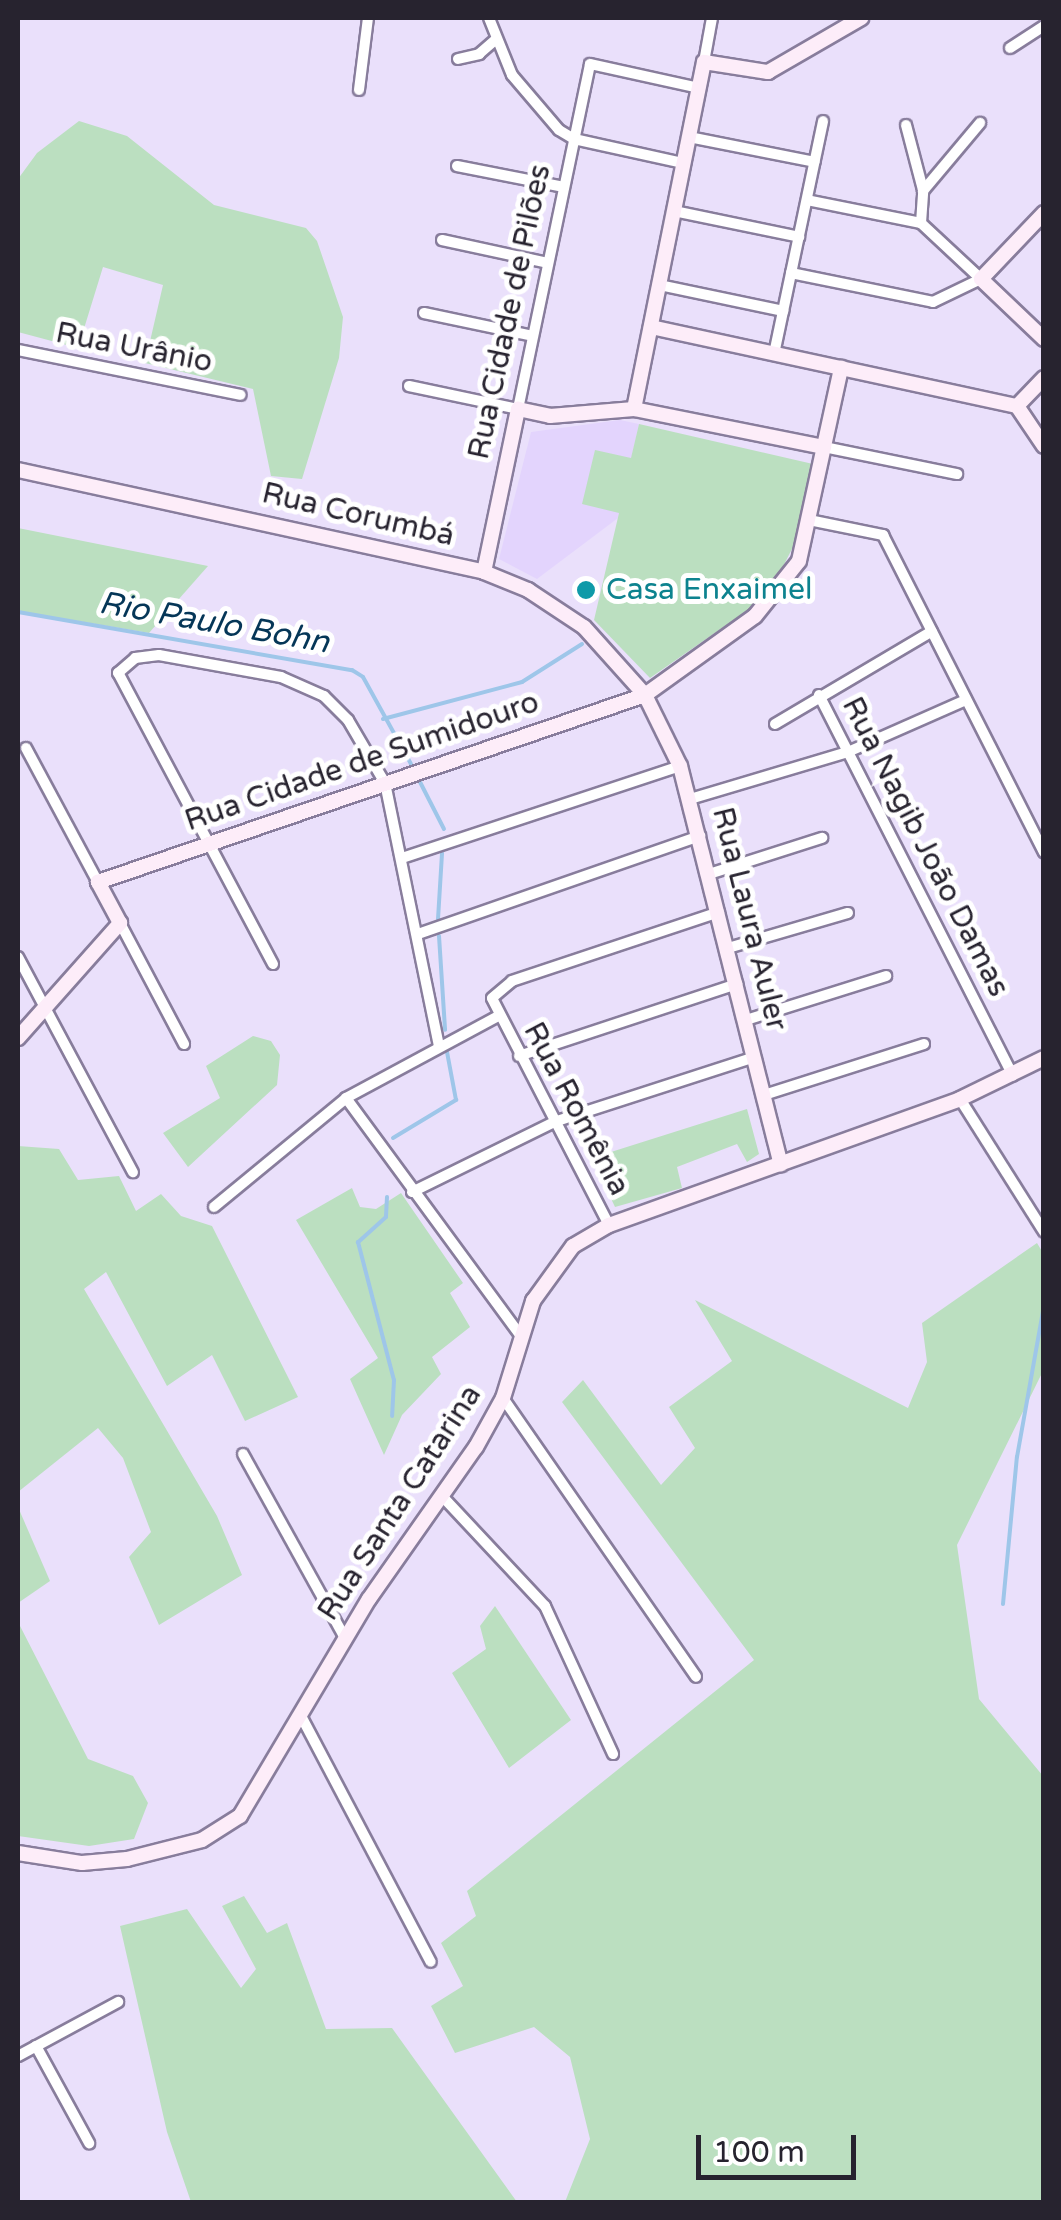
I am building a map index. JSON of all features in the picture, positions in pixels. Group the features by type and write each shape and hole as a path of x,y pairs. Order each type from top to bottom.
{"street":[{"path":"358,90 368,18"},
{"path":"489,18 495,40 528,96 574,140 683,164"},
{"path":"634,409 712,18"},
{"path":"704,62 768,72 861,18"},
{"path":"1010,48 1044,26"},
{"path":"458,59 479,54 495,40"},
{"name":"Rua Cidade de Pilões","path":"484,572 590,64 698,88"},
{"path":"774,354 823,122"},
{"path":"923,191 980,123"},
{"path":"906,125 923,191 921,223"},
{"path":"688,137 815,162"},
{"path":"458,166 564,187"},
{"path":"807,200 921,223 1044,339"},
{"path":"674,211 799,237"},
{"path":"792,272 923,301 959,294 981,279 1044,213"},
{"path":"442,240 548,263"},
{"path":"659,285 783,311"},
{"path":"424,313 533,336"},
{"path":"651,327 1017,406 1044,446"},
{"name":"Rua Urânio","path":"18,350 241,395"},
{"name":"Rua Cidade de Sumidouro","path":"98,882 645,695 772,601 798,561 841,368"},
{"path":"1017,406 1044,378"},
{"path":"409,386 550,416 634,409 957,474"},
{"name":"Rua Corumbá","path":"18,470 484,572 528,590 584,626 645,695"},
{"path":"809,520 884,535 1044,853"},
{"path":"775,724 932,632"},
{"path":"274,964 118,673 146,654 298,683 348,720 385,783 439,1045"},
{"name":"Rua Laura Auler","path":"645,695 680,766 690,798 781,1164"},
{"name":"Rua Nagib João Damas","path":"819,695 1013,1075"},
{"path":"690,798 848,752 966,700"},
{"path":"26,748 184,1044"},
{"path":"402,858 680,766"},
{"path":"418,934 700,836"},
{"path":"709,874 822,838"},
{"path":"214,1206 346,1098 498,1016 492,998 512,981 719,912"},
{"path":"728,948 848,913"},
{"path":"18,1038 120,924"},
{"path":"18,957 133,1172"},
{"path":"746,1020 886,976"},
{"path":"519,1056 736,984"},
{"name":"Rua Romênia","path":"498,1016 609,1225"},
{"path":"764,1095 924,1044"},
{"path":"412,1192 554,1122 755,1057"},
{"name":"Rua Santa Catarina","path":"18,1853 102,1862 202,1840 240,1816 345,1638 503,1398 521,1336 548,1274 573,1246 609,1225 960,1100 1044,1058"},
{"path":"346,1098 521,1336"},
{"path":"960,1100 1044,1232"},
{"path":"503,1398 696,1677"},
{"path":"243,1454 345,1638"},
{"path":"442,1496 545,1606 613,1754"},
{"path":"300,1714 431,1962"},
{"path":"18,2056 118,2002"},
{"path":"36,2046 88,2143"}],"shaded area":[{"path":"620,420 639,424 618,518 537,579 499,559 531,432"}],"green space":[{"path":"79,121 127,136 214,205 306,228 317,241 343,317 339,358 302,479 271,476 253,389 145,363 163,285 103,267 78,348 18,332 18,179 37,153"},
{"path":"639,424 813,464 794,545 768,596 650,678 594,620 619,513 582,504 595,450 631,458"},
{"path":"18,528 208,566 149,633 18,611"},
{"path":"253,1036 271,1041 280,1055 277,1085 188,1167 163,1133 220,1098 206,1066"},
{"path":"747,1109 759,1154 747,1162 737,1144 677,1167 682,1188 615,1207 592,1158"},
{"path":"18,1146 59,1149 78,1180 119,1176 136,1211 161,1194 181,1216 212,1226 298,1397 245,1421 212,1355 167,1386 106,1272 84,1289 217,1516 242,1575 159,1625 129,1557 151,1532 123,1458 98,1428 18,1492"},
{"path":"352,1188 360,1207 376,1209 401,1193 463,1283 450,1293 470,1327 432,1357 441,1374 402,1415 384,1455 350,1379 378,1358 296,1220"},
{"path":"1037,1243 1043,1253 1043,1371 957,1545 979,1699 1043,1776 1043,2202 565,2202 590,2139 570,2057 534,2027 455,2053 431,2006 463,1986 441,1943 476,1916 467,1891 754,1660 562,1402 583,1380 661,1485 695,1448 669,1407 732,1361 695,1300 908,1408 927,1362 922,1323"},
{"path":"18,1507 50,1581 18,1603"},
{"path":"495,1606 571,1720 509,1768 452,1673 486,1649 480,1626"},
{"path":"18,1622 88,1759 133,1776 148,1803 134,1839 89,1846 18,1836"},
{"path":"244,1896 267,1933 287,1923 326,2029 392,2028 517,2202 191,2202 167,2132 120,1926 187,1909 241,1988 256,1969 222,1906"}],"waterway":[{"name":"Rio Paulo Bohn","path":"18,612 352,670 363,677 411,764"},
{"path":"383,719 522,682 582,644"},
{"name":"Rio Paulo Bohn","path":"419,780 444,829"},
{"name":"Rio Paulo Bohn","path":"438,919 442,853"},
{"name":"Rio Paulo Bohn","path":"439,936 445,1030"},
{"name":"Rio Paulo Bohn","path":"393,1138 456,1100 447,1052"},
{"name":"Rio Paulo Bohn","path":"387,1197 386,1217 358,1242 394,1380 392,1416"},
{"path":"1003,1604 1017,1457 1044,1306"}],"place":[{"name":"Casa Enxaimel","path":"586,590"}]}
